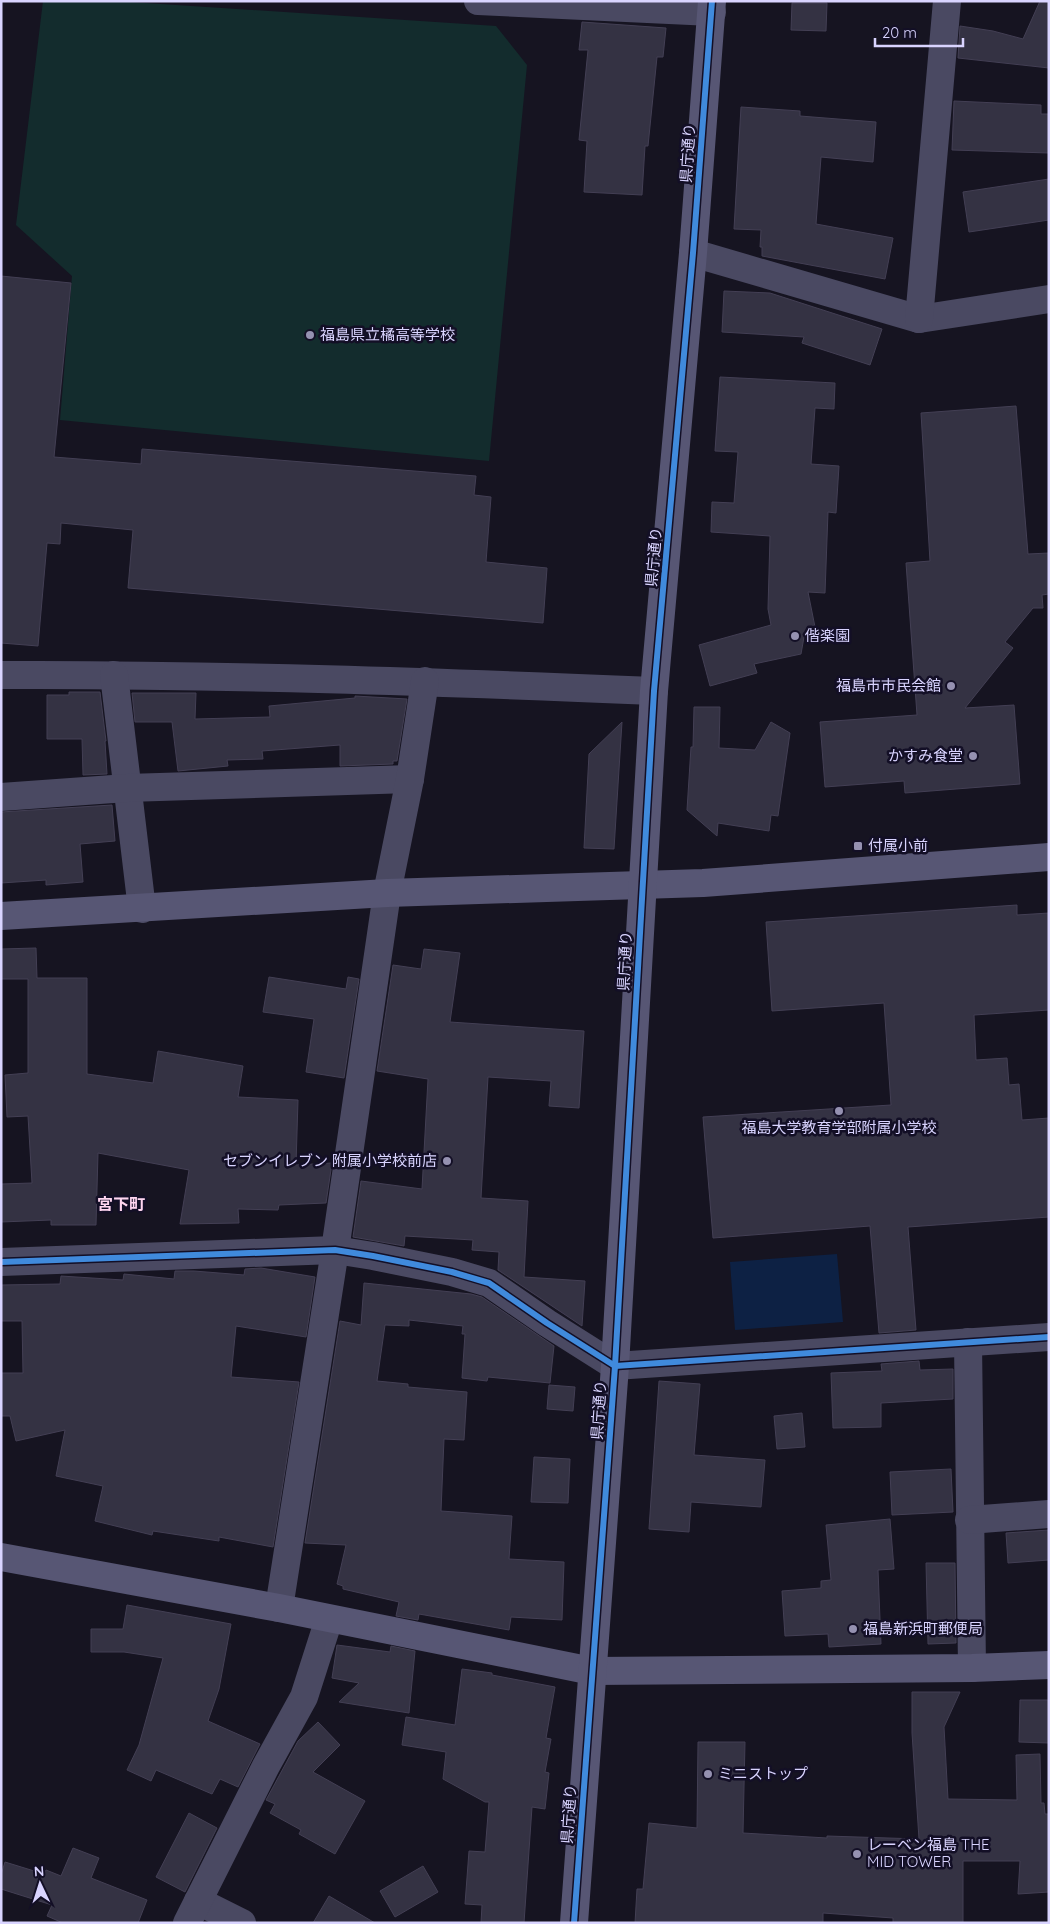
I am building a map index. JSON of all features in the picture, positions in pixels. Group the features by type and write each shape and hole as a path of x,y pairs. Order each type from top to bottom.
{"street":[{"path":"478,1 712,7"},
{"path":"919,319 947,1"},
{"name":"県庁通り","path":"574,1923 615,1366 654,691 693,253 712,7"},
{"path":"693,253 919,319 1049,299"},
{"path":"1,675 114,674 425,681 654,691"},
{"path":"114,674 142,909"},
{"path":"279,1608 336,1250 387,894 410,779 425,681"},
{"path":"1,797 127,788 410,779"},
{"path":"1,916 387,894 703,883 1049,857"},
{"path":"1,1262 336,1250 373,1256 443,1270 490,1283 547,1323 615,1366 1049,1337"},
{"path":"968,1342 972,1668"},
{"path":"969,1520 1049,1514"},
{"path":"1,1557 279,1608 592,1671 972,1668 1049,1665"},
{"path":"242,1923 193,1912 266,1766 304,1697 329,1619"}],"green space":[{"path":"43,1 115,1 496,26 527,65 489,461 60,420 72,276 16,225"}],"water":[{"path":"837,1254 843,1322 735,1330 730,1262"}],"building":[{"path":"1040,1 1049,1 1049,68 958,58 960,26 993,31 1023,39"},
{"path":"792,3 827,3 826,31 791,30"},
{"path":"582,22 666,28 663,57 657,57 648,146 645,146 642,195 584,192 587,141 579,140 588,50 579,50"},
{"path":"954,101 1041,105 1041,114 1049,114 1049,153 952,150"},
{"path":"741,107 800,111 800,116 876,122 873,162 821,157 816,224 893,238 885,279 762,256 762,247 760,247 761,230 734,229"},
{"path":"1049,179 1049,220 969,232 963,192"},
{"path":"1,276 71,283 54,457 141,464 142,449 476,476 474,495 491,497 486,562 547,568 543,623 128,588 133,530 61,523 60,544 47,543 38,646 1,643"},
{"path":"724,291 770,293 882,329 870,365 802,343 804,337 722,332"},
{"path":"720,377 835,383 834,409 815,408 811,464 839,466 836,513 828,512 825,593 808,592 817,637 804,637 801,654 754,664 757,673 710,686 699,645 771,625 768,609 770,536 711,532 712,502 734,503 738,452 715,451"},
{"name":"福島市市民会館","path":"1016,406 1028,554 1049,553 1049,594 1042,595 1043,608 1033,608 1005,642 1013,648 965,708 1014,705 1020,784 905,793 904,781 825,787 820,722 917,715 906,563 930,561 921,413"},
{"path":"69,692 100,692 106,741 107,774 83,775 82,739 47,739 47,695 69,695"},
{"path":"132,693 196,693 195,719 270,717 269,706 355,698 355,696 407,699 397,761 393,761 393,764 340,766 340,745 262,751 263,759 227,760 228,766 178,771 172,722 135,722"},
{"path":"694,707 720,707 719,748 755,750 771,722 790,733 778,816 771,815 769,831 718,823 717,836 687,810 691,747 693,747"},
{"path":"622,722 614,849 584,848 589,754"},
{"path":"112,805 115,841 80,844 83,882 46,885 46,880 1,883 1,812"},
{"path":"1017,905 1017,915 1049,913 1049,1010 974,1015 976,1060 1007,1058 1009,1085 1019,1084 1022,1120 1049,1118 1049,1217 908,1227 916,1330 879,1333 870,1226 713,1238 703,1117 891,1105 884,1003 772,1011 766,922"},
{"path":"36,948 37,978 87,978 87,1074 153,1083 158,1051 243,1066 238,1097 298,1100 296,1165 332,1163 326,1203 279,1205 278,1210 238,1209 239,1223 180,1224 189,1170 98,1153 96,1225 51,1225 51,1220 1,1222 1,1184 32,1183 28,1116 7,1117 5,1075 28,1073 28,979 1,979 1,949"},
{"path":"424,949 460,953 450,1022 584,1031 579,1108 549,1106 551,1081 488,1077 481,1198 528,1201 524,1277 585,1281 582,1326 498,1270 499,1252 472,1250 473,1240 405,1236 404,1246 353,1237 361,1181 422,1189 428,1079 377,1071 393,965 421,969"},
{"path":"269,977 346,989 348,977 359,979 344,1078 306,1072 314,1019 263,1012"},
{"path":"261,1268 315,1277 306,1337 236,1326 231,1377 299,1382 273,1547 219,1537 219,1541 153,1531 152,1535 95,1521 103,1486 56,1476 65,1430 16,1441 10,1416 1,1416 1,1373 23,1373 22,1321 1,1321 1,1285 60,1284 61,1276 123,1280 124,1274 174,1279 175,1271 244,1275 245,1269"},
{"path":"364,1283 471,1294 482,1297 554,1346 550,1383 488,1377 487,1381 462,1378 465,1334 462,1334 463,1326 409,1320 409,1326 385,1325 377,1381 408,1384 408,1387 467,1392 464,1440 444,1439 441,1511 512,1516 509,1559 564,1562 562,1620 511,1617 509,1630 419,1614 418,1620 396,1616 399,1602 343,1589 343,1586 337,1584 346,1545 305,1543 340,1321 361,1325"},
{"path":"919,1361 920,1370 953,1369 953,1399 881,1403 881,1427 833,1428 831,1373 882,1371 881,1364"},
{"path":"659,1381 700,1384 694,1455 765,1460 761,1507 691,1502 689,1532 649,1529"},
{"path":"549,1385 575,1387 573,1411 547,1409"},
{"path":"802,1413 805,1447 777,1449 774,1416"},
{"path":"534,1457 570,1459 568,1503 531,1502"},
{"path":"951,1469 953,1512 892,1515 890,1472"},
{"path":"890,1519 894,1569 878,1570 881,1644 829,1647 828,1634 785,1636 782,1591 821,1588 821,1581 831,1580 826,1525"},
{"path":"1049,1530 1049,1560 1008,1563 1006,1533"},
{"path":"926,1563 955,1563 956,1643 928,1644"},
{"path":"127,1605 231,1624 219,1689 208,1721 260,1744 238,1787 220,1779 212,1794 156,1770 151,1781 127,1770 139,1745 163,1658 124,1652 91,1652 91,1629 123,1629"},
{"path":"337,1645 390,1652 391,1646 415,1651 409,1713 339,1702 359,1683 332,1678"},
{"path":"462,1669 492,1673 492,1675 555,1687 546,1738 551,1739 545,1772 549,1773 545,1809 532,1807 524,1923 481,1923 482,1905 465,1904 469,1851 485,1852 489,1802 485,1802 443,1779 446,1752 402,1745 406,1717 455,1725"},
{"path":"912,1692 960,1692 944,1727 948,1799 1017,1800 1016,1755 1040,1754 1041,1803 1044,1803 1045,1814 1049,1814 1049,1892 1018,1894 1020,1861 963,1861 963,1923 893,1923 893,1918 823,1913 823,1923 635,1923 637,1889 643,1889 649,1823 697,1828 698,1742 745,1742 743,1833 827,1838 827,1836 919,1839 912,1733"},
{"path":"1020,1700 1049,1700 1049,1743 1019,1742"},
{"path":"318,1722 340,1745 313,1772 365,1801 335,1854 299,1834 301,1830 270,1813 275,1804 266,1800 298,1741"},
{"path":"189,1813 217,1828 185,1892 156,1877"},
{"path":"73,1848 99,1858 91,1878 147,1900 138,1923 63,1923 47,1916 52,1905 1,1889 1,1875 5,1862 44,1874 46,1870 61,1876"},
{"path":"423,1866 438,1892 395,1917 380,1891"},
{"path":"329,1896 375,1923 313,1923"}],"cycle path":[{"path":"574,1923 615,1366 654,691 693,253 712,1"},
{"path":"1,1262 335,1250 373,1256 452,1272 489,1283 615,1366 1049,1337"}],"place":[{"name":"福島県立橘高等学校","path":"310,335"},
{"name":"偕楽園","path":"795,636"},
{"name":"福島市市民会館","path":"951,686"},
{"name":"かすみ食堂","path":"973,756"},
{"name":"付属小前","path":"858,846"},
{"name":"福島大学教育学部附属小学校","path":"839,1111"},
{"name":"セブンイレブン 附属小学校前店","path":"447,1161"},
{"name":"福島新浜町郵便局","path":"853,1629"},
{"name":"ミニストップ","path":"708,1774"},
{"name":"レーベン福島 THE MID TOWER","path":"857,1854"}],"district":[{"name":"宮下町","path":"121,1204"}]}
